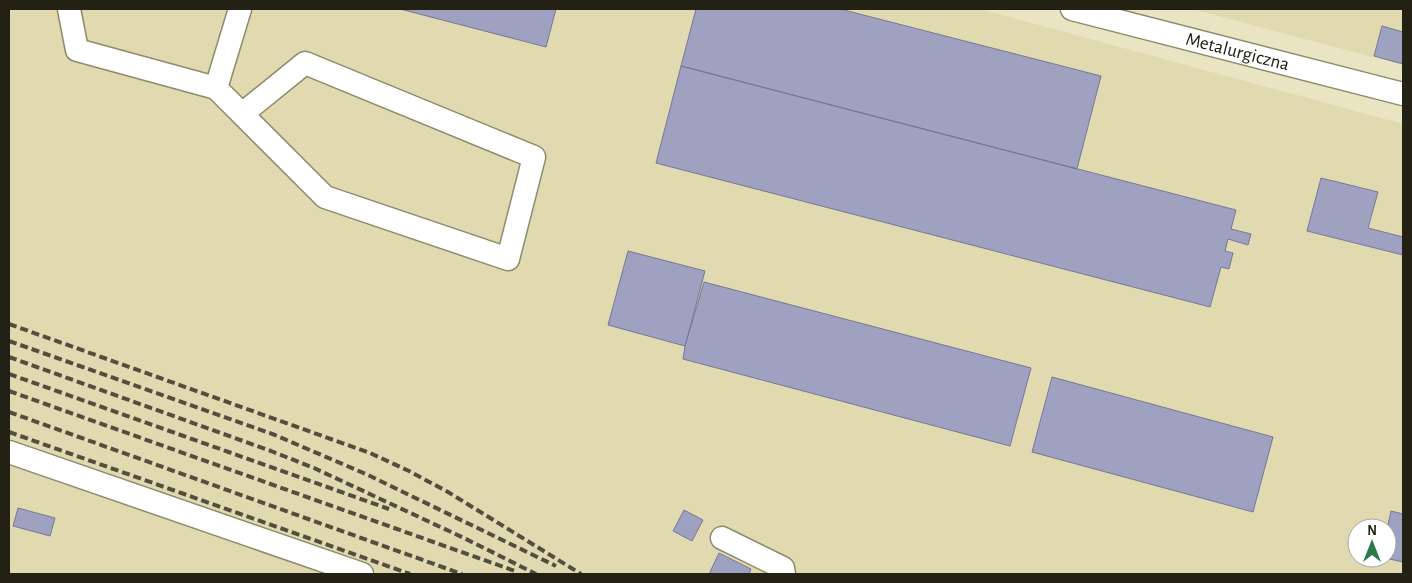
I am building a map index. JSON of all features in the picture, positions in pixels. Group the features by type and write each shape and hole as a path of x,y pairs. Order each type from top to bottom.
{"street":[{"path":"69,9 77,50 216,88 242,114 325,197 508,260 534,158 305,63 242,114"},
{"path":"216,88 240,9"},
{"name":"Metalurgiczna","path":"1072,9 1403,94"},
{"path":"9,452 362,574"},
{"path":"722,538 783,568 784,574"}],"shaded area":[{"path":"9,9 980,9 1403,124 1403,574 9,574"},
{"path":"1192,9 1403,9 1403,65"}],"building":[{"path":"400,9 556,9 546,47"},
{"path":"696,9 840,9 1101,76 1077,169 681,66"},
{"path":"1382,26 1403,32 1403,64 1374,56"},
{"path":"681,66 1236,210 1231,229 1251,234 1248,245 1228,239 1225,251 1233,253 1229,269 1221,267 1210,307 656,163"},
{"path":"1321,178 1378,192 1368,228 1403,237 1403,255 1307,231"},
{"path":"628,251 705,271 685,346 608,325"},
{"path":"704,282 1031,368 1010,446 683,359"},
{"path":"1052,377 1273,437 1253,512 1032,452"},
{"path":"18,508 55,518 50,536 13,526"},
{"path":"684,510 703,520 692,541 673,531"},
{"path":"1391,511 1403,514 1403,562 1397,561 1397,518 1389,518"},
{"path":"719,553 751,569 749,574 709,574"}],"railway":[{"path":"9,324 370,453 448,492 581,574"},
{"path":"9,341 275,435 368,475 556,566"},
{"path":"9,357 314,468 536,574"},
{"path":"9,374 389,509"},
{"path":"9,391 515,571"},
{"path":"9,412 462,574"},
{"path":"9,432 410,574"}]}
